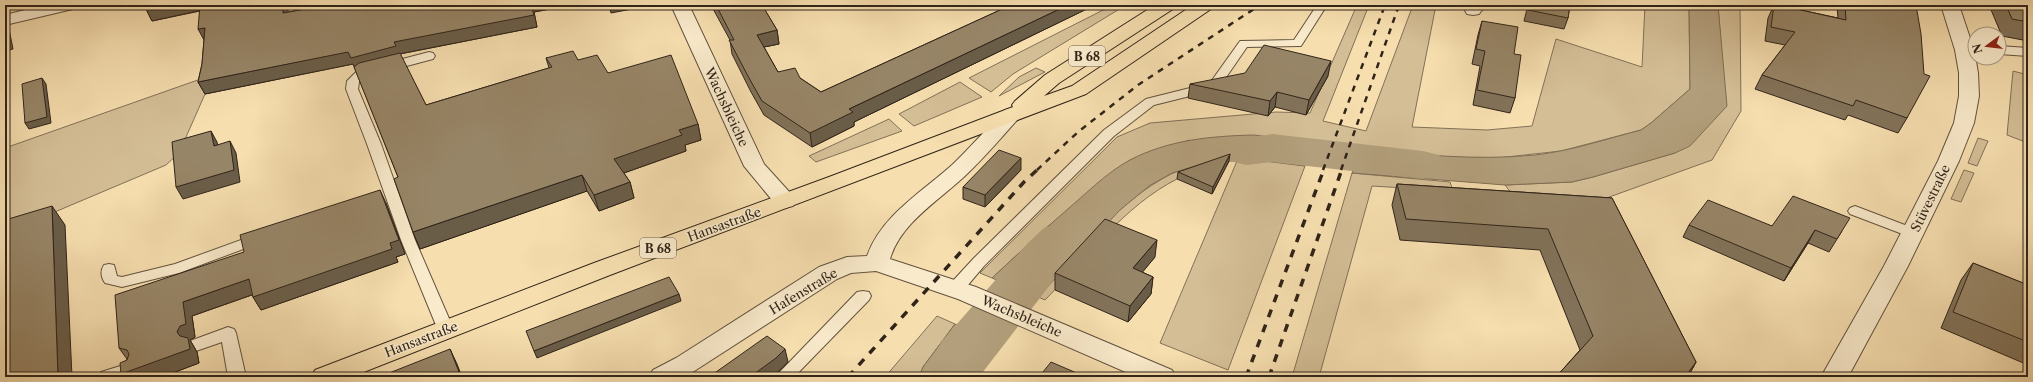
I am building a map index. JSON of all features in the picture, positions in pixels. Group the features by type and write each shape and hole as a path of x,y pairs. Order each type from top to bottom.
{"main road":[{"name":"Hansastraße","path":"1012,114 1052,79 1167,5"},
{"name":"Hansastraße","path":"324,377 1012,114 1079,90 1205,5"}],"street":[{"path":"5,20 67,5"},
{"name":"Wachsbleiche","path":"680,5 755,165 785,201"},
{"name":"Stüvestraße","path":"1950,5 1967,41"},
{"name":"Stüvestraße","path":"1834,377 1849,353 1913,233 1945,167 1967,112 1969,94 1967,52"},
{"path":"877,263 883,244 897,225 960,169 1012,114"},
{"name":"Wachsbleiche","path":"877,263 962,291 1034,321 1155,376"},
{"name":"Hafenstraße","path":"662,377 828,273 847,265 877,263"}],"lane":[{"path":"962,291 979,262 1103,139 1132,115 1150,102 1214,86 1244,43 1298,44 1322,5"},
{"path":"2007,51 2028,52"},
{"path":"429,56 361,74 353,81 352,89 408,240 446,330"},
{"path":"376,200 392,195"},
{"path":"1855,211 1913,233"},
{"path":"109,269 110,279 122,282 179,268 274,233"},
{"path":"784,377 863,296"},
{"path":"196,345 228,333 237,377"},
{"path":"107,377 130,369"}],"shaded area":[{"path":"1113,5 1126,5 1013,74 991,92 969,78"},
{"path":"1357,5 1369,5 1323,121 1366,131 1413,5 1436,5 1412,127 1487,130 1532,126 1556,39 1642,67 1645,5 1689,5 1690,89 1641,130 1561,151 1497,158 1445,157 1360,150 1298,141 1265,160 1305,166 1228,370 1160,343 1237,161 1229,161 1189,174 1158,190 1140,203 1106,234 1045,300 1038,297 1083,246 1133,199 1171,174 1212,161 1190,140 1158,149 1130,160 1046,228 992,278 980,273 1117,137 1150,123 1276,112 1310,113"},
{"path":"1689,5 1718,5 1727,106 1690,146 1675,153 1572,182 1505,185 1352,173 1360,150 1447,156 1513,157 1562,151 1641,130 1690,89"},
{"path":"1718,5 1740,5 1741,111 1712,160 1601,200 1512,194 1505,185 1572,182 1675,153 1720,32"},
{"path":"1036,68 1045,72 999,96 1019,77"},
{"path":"2013,71 2028,75 2028,143 2007,135"},
{"path":"209,76 205,94 179,153 166,165 5,233 5,148"},
{"path":"960,82 982,97 914,126 899,114"},
{"path":"889,119 902,131 816,162 809,156"},
{"path":"1254,135 1315,143 1305,166 1239,158 1212,161 1172,173 1149,186 1120,210 1038,297 992,278 1096,185 1130,160 1159,148 1190,140"},
{"path":"1978,138 1988,141 1977,166 1968,163"},
{"path":"1964,170 1974,173 1961,202 1951,199"},
{"path":"1352,173 1450,182 1453,191 1372,186 1319,377 1292,377"},
{"path":"937,316 955,324 923,367 919,377 885,377"},
{"path":"955,324 1002,345 977,377 919,377 923,367"}],"building":[{"path":"146,5 166,5 146,9"},
{"path":"200,5 283,5 283,13 329,5 531,5 534,15 394,42 396,46 351,58 348,52 198,82 202,64 205,28 198,29"},
{"path":"716,5 762,5 777,30 757,35 778,72 795,68 800,78 821,92 1011,5 1068,5 849,109 853,112 810,133 762,101 729,40 734,40"},
{"path":"1529,5 1570,5 1568,18 1528,10"},
{"path":"1774,5 1846,20 1845,5 1916,5 1921,34 1924,74 1930,76 1907,118 1856,100 1853,106 1762,75 1795,32 1771,27"},
{"path":"2006,5 2028,5 2028,22 2012,19"},
{"path":"1482,21 1518,27 1514,54 1521,55 1515,98 1477,90 1485,51 1476,49"},
{"path":"1264,45 1331,61 1309,100 1277,92 1270,101 1190,84 1245,73"},
{"path":"573,51 578,60 597,55 608,73 671,55 698,124 679,130 682,135 614,159 630,182 594,195 582,175 413,232 394,179 398,177 354,67 359,63 400,53 426,105 552,67 546,58"},
{"path":"42,78 47,117 25,123 22,84"},
{"path":"211,131 214,146 230,141 234,170 176,187 172,142"},
{"path":"999,150 1021,158 985,195 963,187"},
{"path":"1230,154 1213,187 1178,172"},
{"path":"1397,184 1612,198 1696,362 1685,377 1556,377 1593,336 1548,229 1406,219"},
{"path":"380,190 399,240 390,243 392,249 253,297 249,279 183,302 186,324 180,326 177,332 180,336 188,338 190,349 121,374 120,363 127,360 129,354 127,350 119,348 115,295 244,252 240,235"},
{"path":"1793,196 1850,218 1837,239 1815,230 1791,268 1689,225 1708,200 1772,226"},
{"path":"52,206 58,377 5,377 5,220"},
{"path":"1105,219 1157,240 1133,268 1153,277 1130,306 1055,273"},
{"path":"1973,263 2028,285 2028,342 1953,312"},
{"path":"669,277 679,294 534,351 526,331"},
{"path":"767,336 785,349 776,358 750,377 709,377"},
{"path":"450,349 461,377 379,377"},
{"path":"1051,362 1086,377 1039,377"}],"waterway":[{"path":"1246,151 1272,148 1423,165"},
{"path":"950,377 962,356 1045,256 1062,240"}],"railway":[{"path":"1037,170 1078,132 1138,85 1260,5"},
{"path":"1323,170 1385,5"},
{"path":"1341,170 1399,5"},
{"path":"848,377 1024,182 1038,169"},
{"path":"1246,377 1324,169"},
{"path":"1269,377 1342,169"}]}
